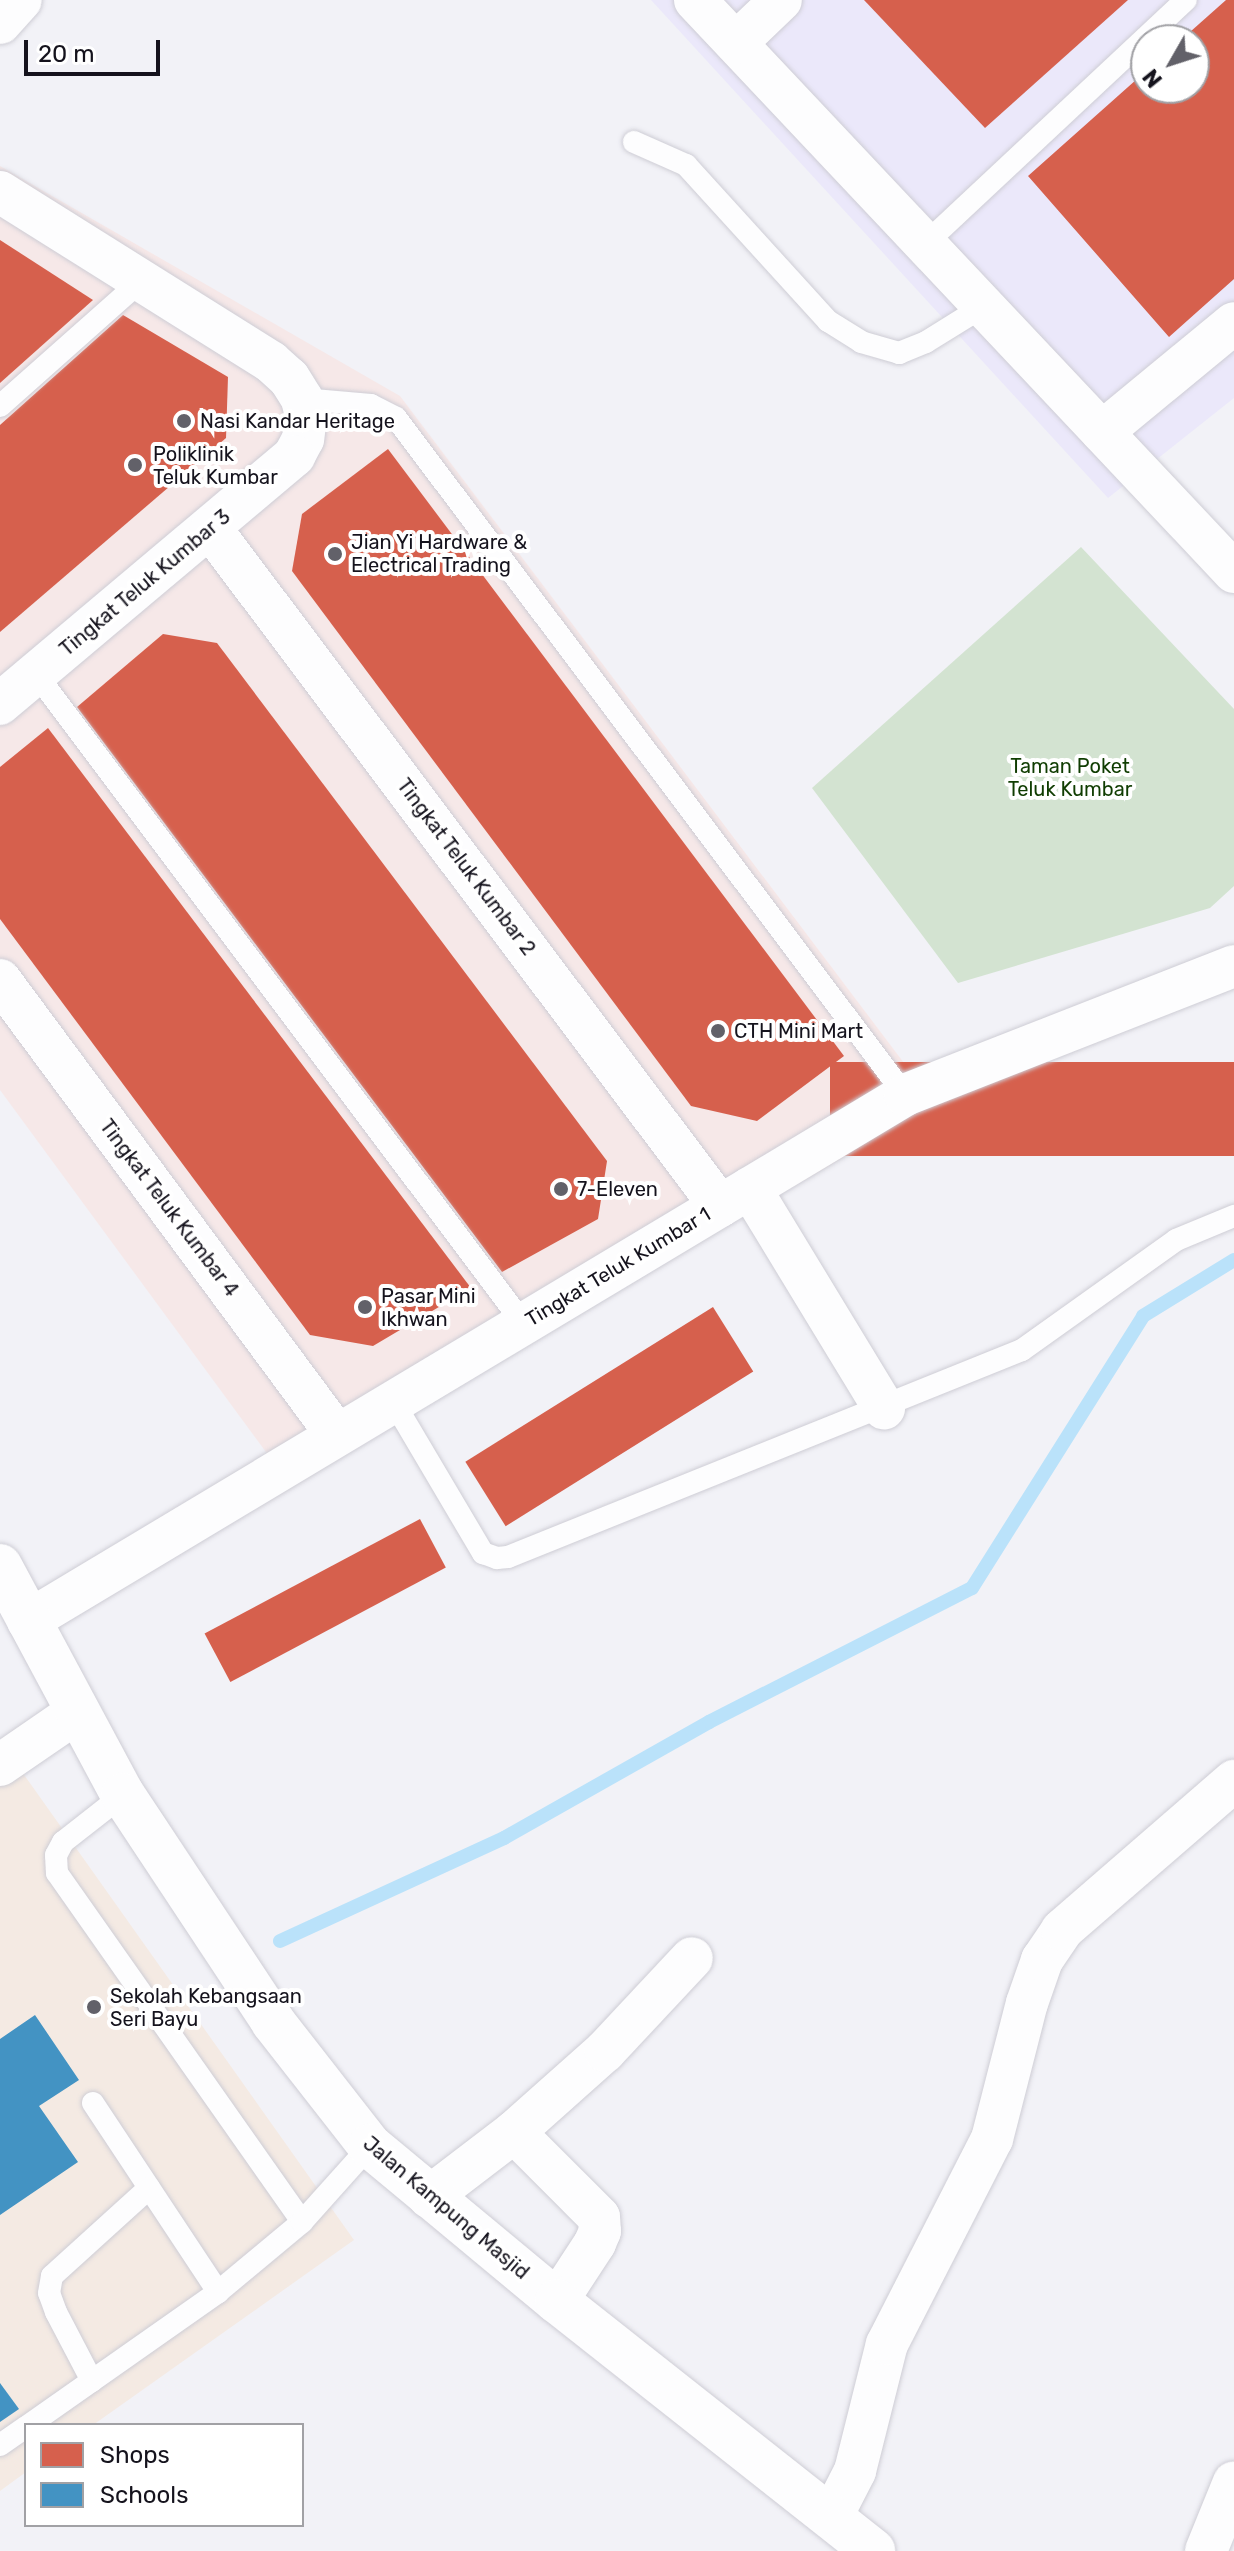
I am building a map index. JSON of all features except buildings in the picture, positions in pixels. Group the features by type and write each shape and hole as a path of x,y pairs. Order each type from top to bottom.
{"street":[{"path":"0,23 21,0"},
{"path":"695,0 1234,572"},
{"path":"736,43 781,0"},
{"path":"0,192 271,362 289,378 304,407"},
{"path":"1102,432 1234,323"},
{"name":"Tingkat Teluk Kumbar 3","path":"0,704 294,456 303,439 304,407"},
{"name":"Tingkat Teluk Kumbar 2","path":"211,529 735,1197 884,1408"},
{"name":"Tingkat Teluk Kumbar 1","path":"28,1621 905,1095 1234,966"},
{"name":"Tingkat Teluk Kumbar 4","path":"0,980 337,1435"},
{"name":"Jalan Kampung Masjid","path":"0,1566 123,1795 273,2022 370,2146 557,2301 855,2539"},
{"path":"0,1765 77,1712"},
{"path":"855,2539 855,2471 887,2344 992,2139 1027,2003 1042,1960 1062,1930 1234,1781"},
{"path":"429,2197 514,2132 639,2018 692,1958"},
{"path":"514,2132 599,2217 600,2231 595,2243 557,2301"},
{"path":"1206,2551 1234,2482"}],"lane":[{"path":"925,244 1186,0"},
{"path":"634,142 686,165 828,321 861,342 899,353 926,342 984,306"},
{"path":"0,406 142,280"},
{"path":"304,407 371,405 396,418 905,1095"},
{"path":"36,674 523,1323"},
{"path":"393,1401 483,1553 497,1558 508,1557 1022,1350 1176,1240 1234,1216"},
{"path":"123,1795 63,1842 56,1855 57,1873 302,2222"},
{"path":"93,2103 218,2292"},
{"path":"32,2423 218,2292 302,2222 370,2146"},
{"path":"92,2381 56,2312 49,2293 52,2276 149,2188"},
{"path":"0,2445 24,2429"}],"shaded area":[{"path":"651,0 1234,0 1234,398 1108,498"},
{"path":"0,166 400,396 935,1104 288,1482 0,1090"},
{"name":"Sekolah Kebangsaan Seri Bayu","path":"15,1762 354,2240 96,2423 24,2423 24,2473 0,2491 0,1773"}],"green space":[{"name":"Taman Poket Teluk Kumbar","path":"1081,547 1234,709 1234,886 1210,908 958,983 812,788"}],"waterway":[{"path":"280,1941 504,1838 709,1722 972,1588 1143,1316 1234,1260"}],"place":[{"name":"Nasi Kandar Heritage","path":"184,421"},
{"name":"Poliklinik Teluk Kumbar","path":"135,465"},
{"name":"Jian Yi Hardware & Electrical Trading","path":"335,554"},
{"name":"CTH Mini Mart","path":"718,1031"},
{"name":"7-Eleven","path":"561,1189"},
{"name":"Pasar Mini Ikhwan","path":"365,1307"},
{"name":"Sekolah Kebangsaan Seri Bayu","path":"94,2007"}]}
